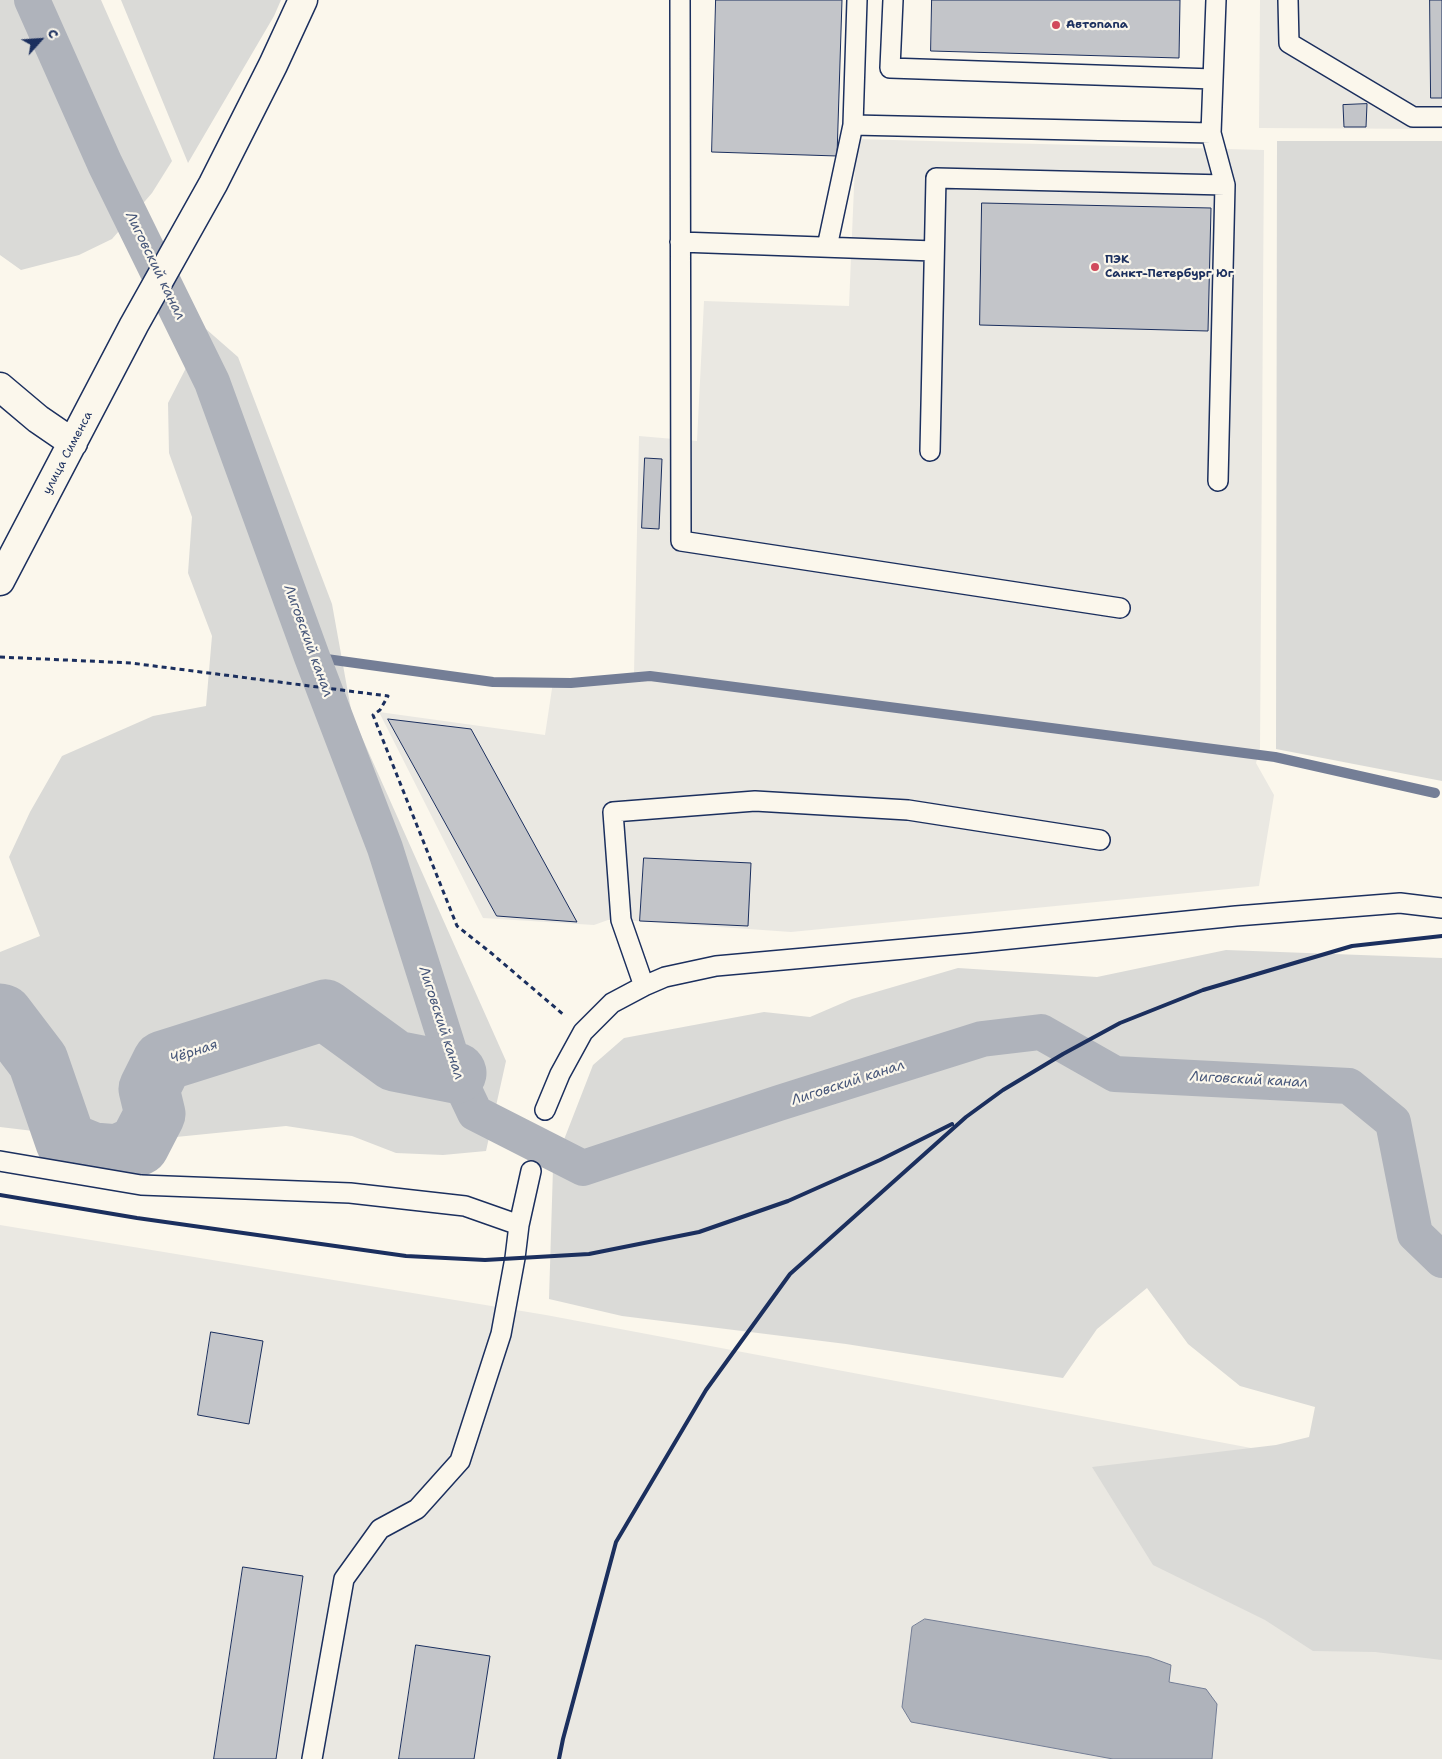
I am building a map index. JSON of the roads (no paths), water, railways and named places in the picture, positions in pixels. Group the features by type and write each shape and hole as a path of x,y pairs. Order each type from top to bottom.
{"street":[{"name":"улица Сименса","path":"0,581 134,325 203,202 273,65 303,0"},
{"path":"0,387 38,419 73,444"}],"lane":[{"path":"680,0 681,541 1120,608"},
{"path":"827,247 853,125 857,0"},
{"path":"892,0 890,68 1213,79"},
{"path":"1216,0 1211,133 1225,185 1218,482"},
{"path":"1288,0 1288,43 1412,117 1442,117"},
{"path":"853,125 1211,133"},
{"path":"930,451 936,178 1225,185"},
{"path":"680,242 934,251"},
{"path":"644,986 621,920 612,812 764,801 908,810 1100,840"},
{"path":"545,1110 560,1074 583,1032 612,1004 665,976 716,966 1227,917 1400,903 1442,908"},
{"path":"0,1161 141,1185 350,1193 465,1206 519,1225"},
{"path":"312,1759 344,1580 380,1529 416,1509 460,1461 501,1334 519,1225 531,1171"}],"waterway":[{"name":"Лиговский канал","path":"32,0 105,164 212,382 312,657 385,848 456,1073 475,1113 583,1168 779,1103 982,1039 1041,1032 1115,1074 1349,1086 1393,1122 1415,1234 1442,1260"},
{"path":"312,657 493,682 571,683 650,676 1275,757 1435,793"},
{"name":"Чёрная","path":"0,1014 3,1015 38,1061 66,1142 93,1153 118,1155 139,1145 155,1114 149,1089 163,1061 325,1010 395,1061 456,1073"}],"railway":[{"path":"559,1759 616,1542 706,1390 790,1274 966,1117 1003,1090 1120,1023 1203,990 1352,946 1442,936"},
{"path":"0,1195 137,1218 406,1256 485,1260 589,1254 699,1232 788,1201 880,1160 952,1124"}],"place":[{"name":"Автопапа","path":"1056,25"},
{"name":"ПЭК Санкт-Петербург Юг","path":"1095,267"}]}
